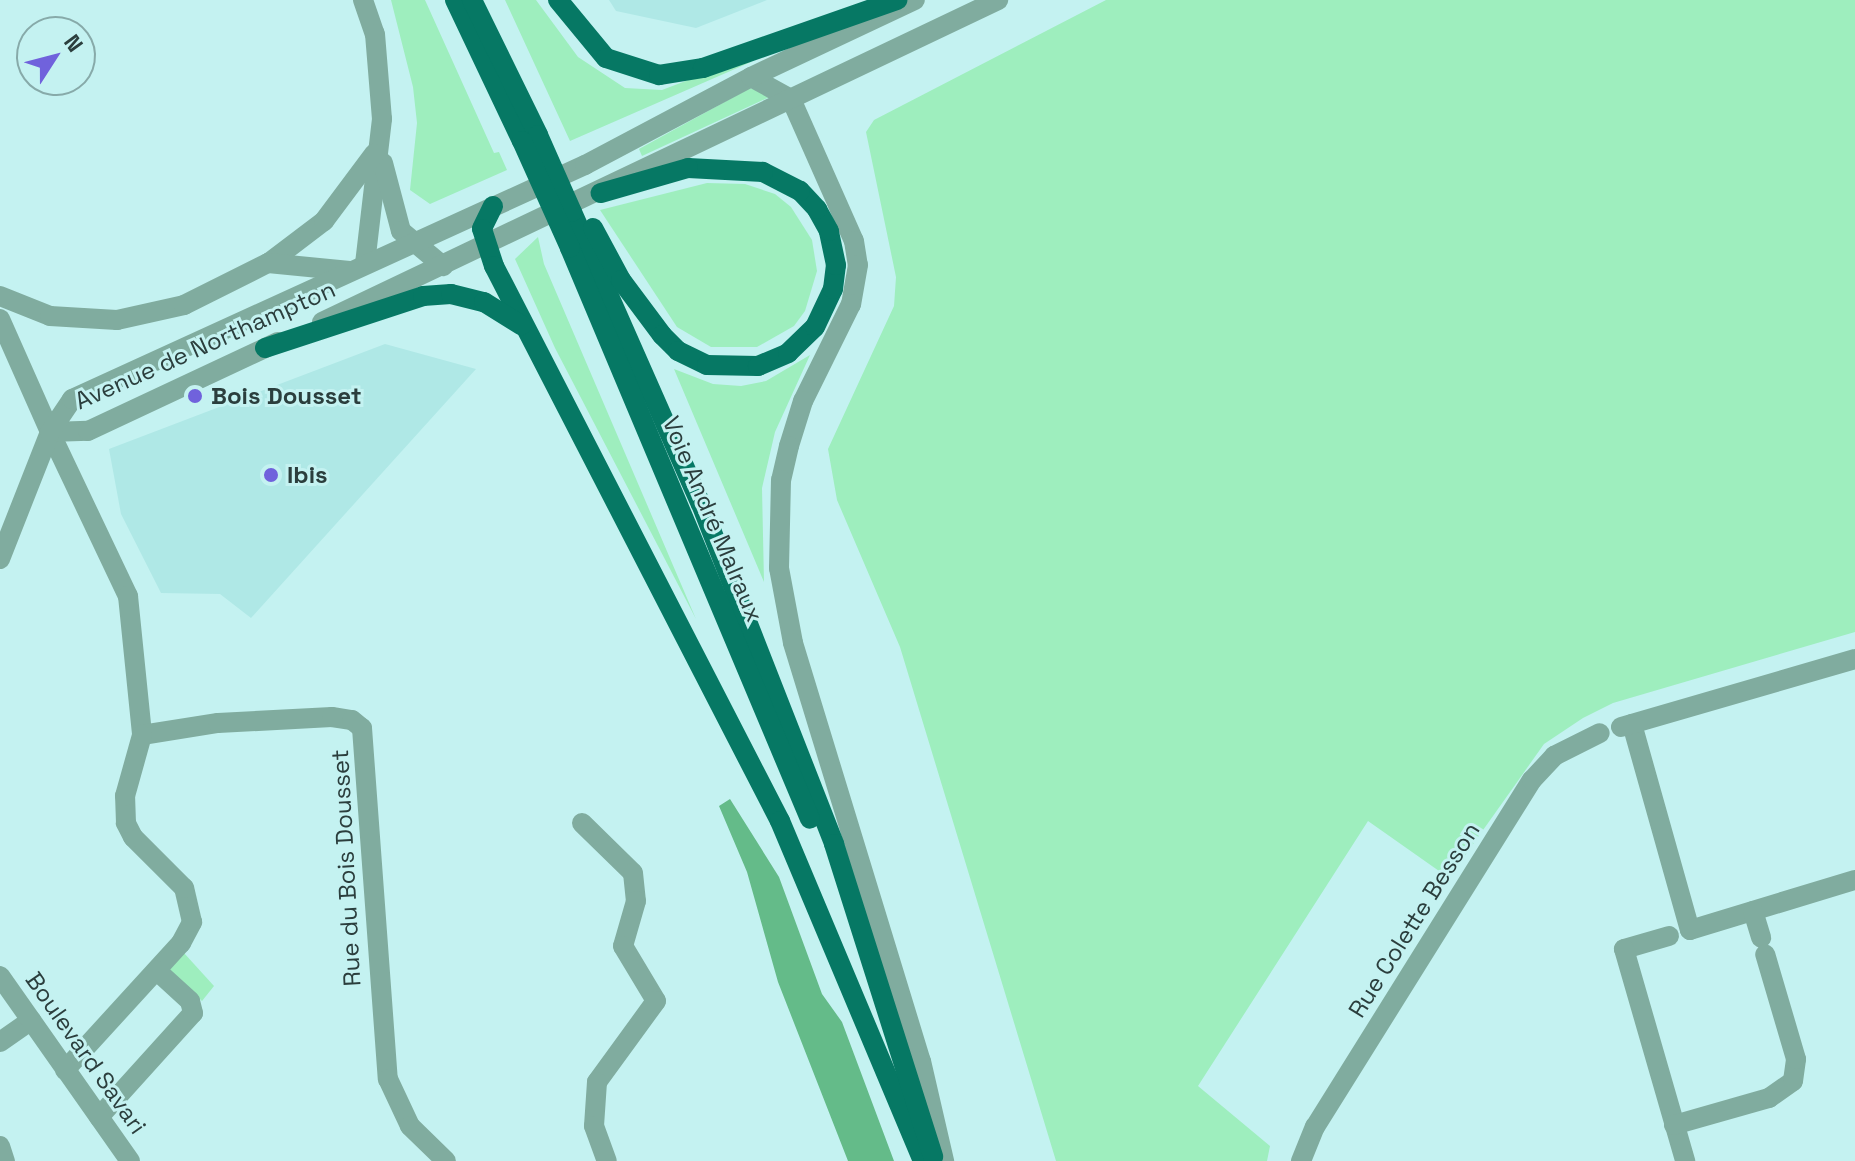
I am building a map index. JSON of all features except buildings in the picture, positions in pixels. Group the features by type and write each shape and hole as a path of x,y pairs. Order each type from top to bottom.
{"main road":[{"name":"Voie André Malraux","path":"455,0 572,212 587,217 583,240"},
{"name":"Voie André Malraux","path":"472,0 530,138 583,240 806,809 904,1066 935,1161"},
{"path":"558,0 606,58 659,75 703,68 897,0"},
{"path":"583,240 662,335 678,351 707,365 758,366 788,353 815,327 833,289 836,265 829,231 800,191 774,177 740,167 688,168 601,193"},
{"path":"493,206 482,229 486,247 780,821 923,1161"},
{"path":"265,348 395,304 451,294 500,308 529,333"}],"street":[{"path":"363,0 375,34 381,144 388,196 410,243 443,266"},
{"name":"Avenue de Northampton","path":"50,432 72,399 585,165 751,77 915,0"},
{"name":"Avenue de Northampton","path":"50,432 88,431 601,193 998,0"},
{"path":"751,77 791,99 849,222 858,265 851,304 803,401 789,446 777,532 781,579 793,643 921,1061 944,1161"},
{"path":"0,296 50,316 142,317 203,297 268,263 308,236 346,198 381,144"},
{"path":"268,263 357,267 381,144"},
{"path":"0,319 128,596 142,735 125,796 126,823 184,888 193,911 188,933 65,1070"},
{"path":"0,559 50,432"},
{"path":"1855,659 1626,725 1690,930 1855,880"},
{"name":"Rue du Bois Dousset","path":"142,735 218,723 332,717 360,726 368,757 388,1079 410,1126 446,1161"},
{"name":"Rue Colette Besson","path":"1301,1161 1315,1127 1532,780 1554,756 1600,733"},
{"path":"582,823 633,873 636,901 623,946 656,1001 597,1082 594,1126 607,1161"},
{"path":"1674,1125 1769,1098 1793,1081 1796,1059 1753,911"},
{"path":"1669,936 1624,949 1685,1161"},
{"path":"99,1117 193,1013 190,1001 157,971"},
{"name":"Boulevard Savari","path":"0,976 130,1161"},
{"path":"0,1042 31,1020"},
{"path":"0,1146 5,1161"}],"shaded area":[{"path":"609,0 767,0 696,28 616,11"},
{"path":"385,344 476,369 251,618 220,594 161,593 121,514 109,449"}],"green space":[{"path":"391,0 425,0 494,153 499,152 507,170 430,204 410,190 417,123 413,87"},
{"path":"505,0 536,0 578,57 625,88 662,90 754,55 751,62 570,141"},
{"path":"1106,0 1855,0 1855,632 1613,703 1583,718 1544,744 1449,878 1368,821 1198,1086 1270,1146 1267,1161 1056,1161 900,647 837,500 828,449 894,306 896,277 866,132 874,120"},
{"path":"750,88 774,95 642,156 639,149"},
{"path":"707,183 745,184 775,194 791,207 812,240 817,271 805,311 794,326 757,347 711,347 677,327 600,210"},
{"path":"538,237 544,264 696,619 555,348 515,259"},
{"path":"810,355 775,432 762,488 764,582 674,369 713,384 741,386 766,381"},
{"path":"730,799 779,877 822,994 842,1022 894,1161 848,1161 778,982 747,872 719,806"},
{"path":"184,953 214,986 202,1001 169,970"}],"place":[{"name":"Bois Dousset","path":"195,396"},
{"name":"Ibis","path":"271,475"}]}
